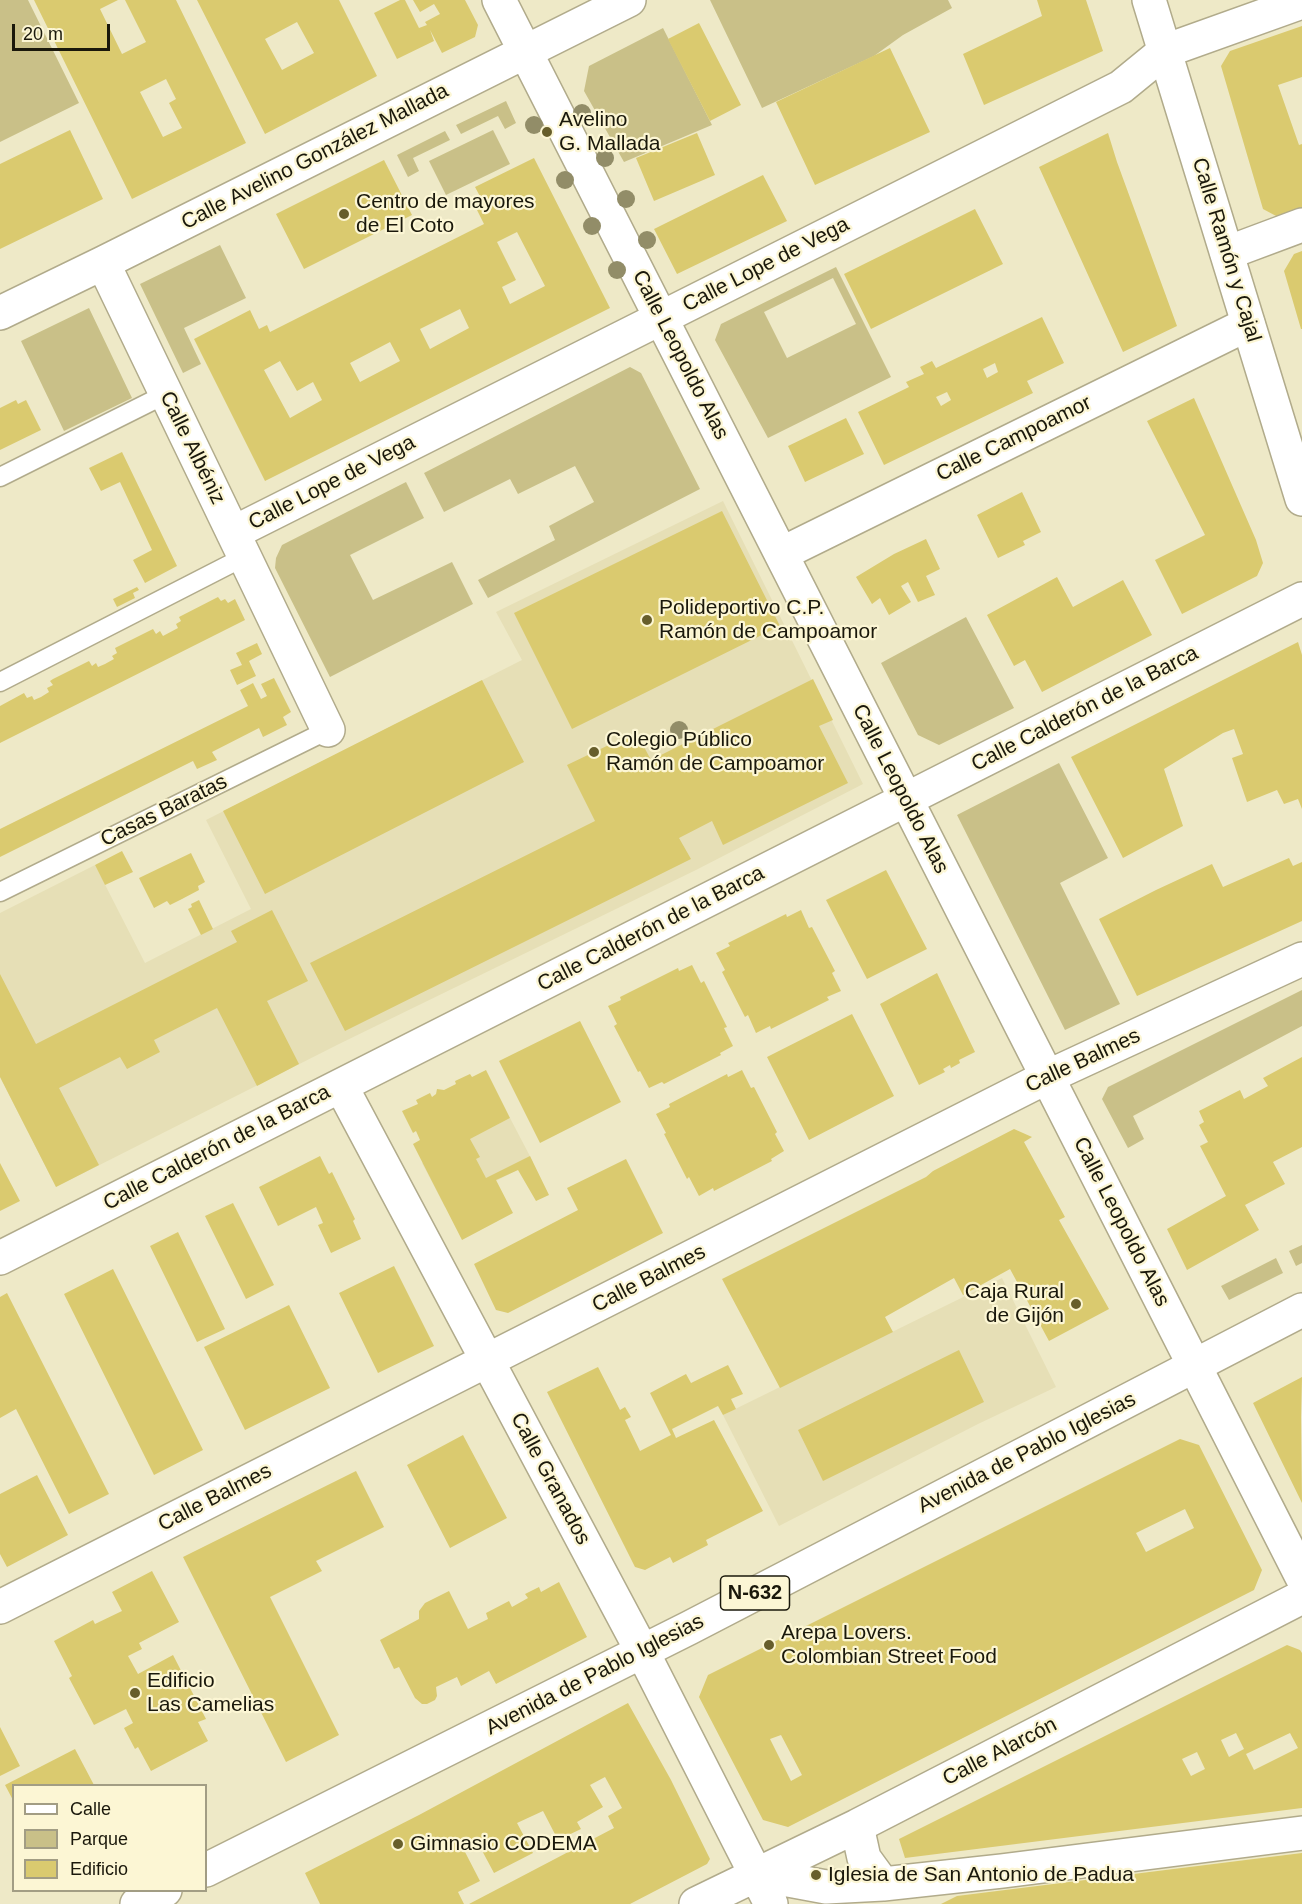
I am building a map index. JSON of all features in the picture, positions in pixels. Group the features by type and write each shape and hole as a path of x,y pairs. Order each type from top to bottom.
{"street":[{"name":"Calle Leopoldo Alas","path":"499,0 1302,1577"},
{"name":"Calle Avelino González Mallada","path":"0,313 629,0"},
{"name":"Calle Ramón y Cajal","path":"1149,0 1248,324 1296,458 1302,499"},
{"name":"Calle Lope de Vega","path":"238,545 661,318 1121,87 1165,51 1302,2"},
{"path":"1227,253 1302,225"},
{"name":"Calle Albéniz","path":"103,263 328,730"},
{"name":"Calle Campoamor","path":"781,555 1248,324"},
{"name":"Calle Calderón de la Barca","path":"0,1258 1302,599"},
{"name":"Calle Balmes","path":"0,1607 1047,1077 1302,959"},
{"name":"Calle Granados","path":"340,1086 642,1652 771,1904"},
{"name":"Avenida de Pablo Iglesias","path":"207,1870 642,1652 1302,1310"},
{"name":"Calle Alarcón","path":"696,1904 857,1826 1302,1597"},
{"path":"857,1826 864,1858 883,1884"},
{"path":"756,1874 826,1887 883,1884 1302,1833"},
{"path":"137,1904 161,1892"}],"lane":[{"path":"0,477 166,394"},
{"path":"0,682 238,545"},
{"name":"Casas Baratas","path":"0,892 328,730"}],"shaded area":[{"name":"Colegio Público Ramón de Campoamor","path":"723,501 863,784 696,870 339,1044 56,1187 0,1077 0,913 95,865 145,963 251,909 206,820 522,660 496,612"},
{"path":"510,1118 533,1162 445,1207 422,1163"},
{"path":"1002,1278 1056,1387 978,1424 779,1526 723,1415"}],"green space":[{"path":"0,0 28,0 79,103 0,142"},
{"path":"710,0 948,0 952,8 903,35 874,56 762,108"},
{"path":"663,28 712,125 624,162 584,91 589,66"},
{"path":"506,101 516,123 505,129 498,116 461,134 456,125"},
{"path":"493,130 510,164 446,195 429,161"},
{"path":"445,131 450,140 413,158 419,171 408,177 397,155"},
{"path":"220,245 246,298 184,328 201,364 183,373 140,284"},
{"path":"836,267 891,377 768,438 715,340 721,324","holes":["833,278 856,324 787,358 764,312"]},
{"path":"89,308 132,398 64,431 21,341"},
{"path":"630,367 641,373 700,489 488,598 478,580 555,540 549,526 594,502 575,466 518,494 510,479 444,512 424,473"},
{"path":"406,482 424,518 350,555 373,600 452,562 473,604 330,677 275,568 276,558 282,545"},
{"path":"966,617 1014,708 939,745 918,735 881,663"},
{"path":"1059,763 1108,858 1060,883 1120,1004 1065,1030 957,815"},
{"path":"1302,990 1302,1026 1133,1116 1144,1139 1128,1148 1102,1099 1108,1087"},
{"path":"1302,1245 1302,1263 1296,1266 1289,1251"},
{"path":"1276,1258 1283,1273 1229,1300 1221,1286"}],"building":[{"path":"34,0 118,0 100,9 122,54 146,42 125,0 176,0 246,143 132,199","holes":["166,79 176,99 169,103 182,128 163,137 140,92"]},
{"path":"197,0 339,0 377,76 265,134","holes":["297,22 314,53 282,70 265,39"]},
{"path":"400,0 405,0 419,28 427,25 425,22 440,14 434,4 420,12 413,0 465,0 478,25 475,37 442,53 430,30 434,41 397,59 374,13"},
{"path":"1037,0 1086,0 1103,51 984,105 963,54 1042,16"},
{"path":"699,23 741,105 710,121 668,39"},
{"path":"1302,26 1302,77 1278,85 1299,145 1302,144 1302,209 1278,217 1263,209 1221,66 1230,51"},
{"path":"890,48 930,132 815,185 776,102"},
{"path":"70,130 103,199 0,249 0,164"},
{"path":"697,133 715,175 654,201 636,158"},
{"path":"1108,133 1177,326 1123,352 1039,167"},
{"path":"534,158 610,308 265,481 194,339 250,310 259,329 267,325 270,332 484,224 475,206 483,202 475,187","holes":["517,232 545,286 510,304 502,287 516,280 497,242","460,309 469,328 430,349 420,329","390,342 400,361 360,382 350,363","280,361 297,391 313,382 322,400 290,418 264,370"]},
{"name":"Centro de mayores de El Coto","path":"384,160 412,215 304,269 276,214"},
{"path":"763,175 787,221 677,274 654,229"},
{"path":"975,209 1003,264 871,329 844,274"},
{"path":"1302,251 1301,329 1284,271 1294,254"},
{"path":"1042,317 1064,363 1027,381 1033,393 884,465 858,412 909,387 906,382 924,374 920,367 932,361 936,368","holes":["995,363 998,372 987,378 983,369","947,392 951,400 941,406 936,397"]},
{"path":"1194,398 1256,540 1263,563 1257,576 1182,614 1155,560 1205,535 1147,421"},
{"path":"16,400 18,404 26,400 41,430 0,450 0,408"},
{"path":"846,418 864,454 805,482 788,446"},
{"path":"122,452 177,566 145,583 133,560 152,550 120,482 101,491 89,468"},
{"path":"1022,492 1041,532 1023,541 1025,545 998,558 977,515"},
{"name":"Polideportivo C.P. Ramón de Campoamor","path":"722,511 780,626 572,729 514,613"},
{"path":"926,539 940,569 926,576 935,595 918,602 908,582 901,586 911,602 889,615 880,598 872,604 856,577 894,554"},
{"path":"1057,577 1073,607 1123,580 1152,635 1042,692 1025,660 1014,666 987,615"},
{"path":"137,587 139,590 133,593 135,598 117,607 113,599"},
{"path":"218,597 221,601 225,599 228,603 235,599 245,620 0,743 0,706 24,693 27,698 32,696 34,700 41,697 49,692 47,688 53,685 50,681 53,679 89,661 92,666 96,663 98,667 105,664 114,659 112,656 117,653 115,648 153,629 156,634 160,631 163,636 178,628 176,624 181,621 179,617"},
{"path":"1298,642 1302,655 1302,809 1298,799 1284,804 1277,790 1247,802 1232,758 1243,754 1234,729 1223,733 1164,769 1183,826 1123,858 1071,757"},
{"path":"257,643 262,654 249,661 256,676 237,685 230,670 242,665 236,653"},
{"path":"274,678 291,712 283,717 287,725 263,737 259,728 212,752 217,760 197,769 193,761 0,857 0,829 248,706 240,690 253,683 261,699 267,696 261,684"},
{"path":"813,679 833,720 819,726 848,783 723,845 712,821 679,838 691,859 345,1031 310,963 595,821 567,765 636,732 651,760"},
{"path":"482,680 524,762 265,894 223,811"},
{"path":"122,851 133,872 105,885 95,865"},
{"path":"191,853 205,882 198,886 199,890 182,899 170,905 167,901 154,908 139,878"},
{"path":"1289,858 1293,866 1302,862 1302,921 1137,996 1099,919 1212,864 1223,887"},
{"path":"886,870 927,949 867,979 826,900"},
{"path":"199,900 213,929 201,935 188,909 192,907 191,904"},
{"path":"272,910 308,981 267,1001 299,1064 257,1086 217,1008 154,1040 160,1052 127,1069 120,1057 59,1088 99,1165 56,1187 0,1077 0,974 36,1044 237,942 231,931"},
{"path":"801,910 835,971 832,973 841,991 827,997 829,1000 771,1029 770,1026 756,1033 748,1015 745,1017 722,972 725,970 716,953 730,946 728,943 786,914 787,917"},
{"path":"692,965 701,983 704,981 727,1027 724,1028 733,1046 720,1053 721,1055 664,1084 662,1082 649,1088 614,1026 617,1024 608,1006 621,1000 620,997 678,968 679,971"},
{"path":"937,973 975,1052 959,1060 960,1063 951,1068 950,1065 943,1069 945,1072 919,1085 880,1004"},
{"path":"852,1014 894,1096 809,1140 767,1057"},
{"path":"580,1021 621,1102 540,1143 499,1061"},
{"path":"1302,1057 1302,1147 1273,1162 1285,1184 1245,1205 1259,1230 1187,1270 1167,1229 1226,1196 1200,1146 1208,1142 1199,1125 1204,1122 1199,1111 1240,1090 1244,1099 1268,1086 1263,1078"},
{"path":"486,1070 510,1118 470,1139 480,1157 476,1159 486,1178 530,1156 549,1195 536,1201 518,1170 496,1180 513,1213 462,1240 413,1144 420,1140 416,1131 413,1133 402,1111 418,1104 416,1100 430,1093 432,1097 436,1094 437,1089 444,1090 456,1084 455,1081 470,1074 472,1077"},
{"path":"742,1070 751,1088 754,1087 784,1151 771,1159 772,1161 714,1191 713,1188 699,1196 689,1177 687,1179 656,1114 670,1107 669,1104 727,1074 728,1077"},
{"path":"1014,1129 1032,1137 1024,1142 1065,1217 1059,1220 1109,1309 1049,1341 1010,1269 963,1295 954,1278 885,1317 893,1332 780,1388 722,1279 926,1177 933,1171"},
{"path":"320,1156 329,1174 332,1172 355,1219 353,1221 361,1239 331,1253 318,1225 323,1223 316,1207 278,1226 259,1187"},
{"path":"626,1159 663,1233 508,1313 496,1310 474,1264 578,1210 567,1188"},
{"path":"0,1163 20,1201 0,1211"},
{"path":"233,1203 274,1285 246,1299 205,1216"},
{"path":"178,1232 225,1329 197,1342 150,1246"},
{"path":"394,1266 434,1346 378,1373 339,1293"},
{"path":"113,1269 203,1450 154,1475 64,1294"},
{"path":"7,1293 109,1494 69,1514 16,1409 0,1418 0,1297"},
{"path":"289,1305 330,1388 245,1430 204,1347"},
{"path":"959,1350 984,1402 823,1481 798,1430"},
{"path":"728,1365 743,1394 731,1399 736,1409 723,1415 718,1406 672,1429 676,1438 714,1420 763,1511 706,1540 708,1545 673,1563 670,1557 645,1570 635,1567 547,1392 598,1367 620,1410 625,1407 631,1417 625,1420 640,1451 671,1435 650,1393 686,1374 691,1383"},
{"path":"1302,1377 1301,1417 1302,1503 1253,1403"},
{"path":"463,1435 507,1518 450,1548 407,1465"},
{"path":"1180,1439 1199,1445 1262,1570 1254,1590 788,1827 763,1820 699,1697 708,1675","holes":["1185,1509 1194,1528 1146,1552 1136,1533","781,1735 802,1775 791,1781 770,1739"]},
{"path":"356,1471 384,1527 316,1561 322,1571 270,1597 339,1735 286,1762 183,1557"},
{"path":"37,1475 68,1535 7,1567 0,1554 0,1494"},
{"name":"Edificio Las Camelias","path":"152,1571 179,1622 139,1643 142,1649 128,1656 138,1674 173,1655 206,1719 198,1722 208,1741 151,1771 138,1747 135,1749 124,1728 133,1723 126,1709 94,1725 69,1678 72,1676 54,1641 93,1620 95,1624 122,1611 112,1592"},
{"path":"559,1582 587,1637 496,1684 489,1671 461,1686 457,1677 436,1687 435,1700 422,1704 415,1698 399,1667 394,1669 380,1640 419,1619 419,1611 425,1603 449,1591 468,1629 488,1619 486,1613 509,1601 512,1607 528,1598 525,1594 539,1587 541,1592"},
{"path":"1287,1645 1302,1653 1302,1808 905,1858 899,1839","holes":["1236,1733 1244,1749 1229,1757 1221,1740","1290,1733 1298,1748 1254,1770 1246,1754","1197,1752 1205,1769 1191,1776 1182,1759"]},
{"path":"628,1703 671,1780 710,1859 707,1864 630,1904 469,1904 614,1828 608,1816 622,1808 605,1777 590,1785 603,1807 577,1822 581,1829 558,1840 543,1811 517,1823 533,1853 494,1873 479,1845 465,1852 480,1881 458,1892 464,1904 320,1904 305,1873"},
{"path":"0,1727 20,1766 0,1776"},
{"path":"75,1749 93,1784 12,1784 12,1798 5,1785"},
{"path":"1302,1853 1302,1904 941,1904 957,1896"}],"place":[{"name":"Avelino G. Mallada","path":"547,132"},
{"name":"Centro de mayores de El Coto","path":"344,214"},
{"name":"Polideportivo C.P. Ramón de Campoamor","path":"647,620"},
{"name":"Colegio Público Ramón de Campoamor","path":"594,752"},
{"name":"Caja Rural de Gijón","path":"1076,1304"},
{"name":"Arepa Lovers. Colombian Street Food","path":"769,1645"},
{"name":"Edificio Las Camelias","path":"135,1693"},
{"name":"Gimnasio CODEMA","path":"398,1844"},
{"name":"Iglesia de San Antonio de Padua","path":"816,1875"}]}
